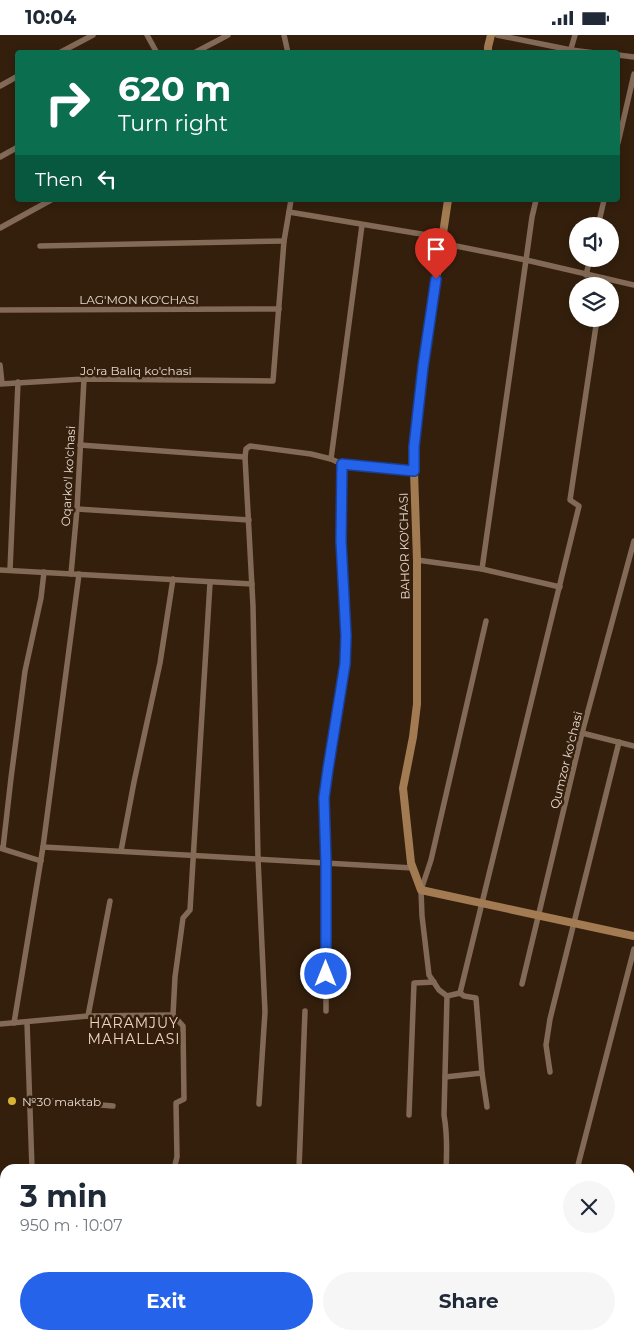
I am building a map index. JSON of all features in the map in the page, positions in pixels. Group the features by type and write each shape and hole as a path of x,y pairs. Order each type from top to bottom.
{"street":[{"path":"65,50 93,35"},
{"path":"147,35 155,50"},
{"path":"200,50 228,35"},
{"path":"284,35 287,50"},
{"path":"488,50 491,35"},
{"path":"497,35 566,50"},
{"path":"571,50 575,35"},
{"path":"620,55 634,57"},
{"path":"620,134 634,74"},
{"path":"0,86 15,78"},
{"path":"0,157 15,149"},
{"path":"0,228 47,202"},
{"path":"279,309 284,241 291,202"},
{"name":"BAHOR KO'CHASI","path":"421,890 411,863 403,788 417,704 417,560 414,447 423,367 448,202"},
{"path":"482,569 536,202"},
{"path":"600,217 604,202"},
{"path":"289,212 427,235 436,238 441,243 597,277"},
{"path":"330,459 362,225"},
{"path":"40,246 284,241"},
{"path":"586,275 588,267"},
{"path":"619,282 634,285"},
{"name":"LAG'MON KO'CHASI","path":"0,309 279,309"},
{"name":"Jo'ra Baliq ko'chasi","path":"1,383 84,379 273,381 279,309"},
{"path":"460,993 579,506 570,500 596,327"},
{"path":"0,365 1,383"},
{"name":"Oqarko'l ko'chasi","path":"71,574 77,509 84,379"},
{"path":"10,570 18,382"},
{"path":"80,445 245,457"},
{"path":"259,1104 265,1012 258,859 252,584 246,449 250,446 312,454 342,464 414,471"},
{"path":"326,1011 324,798 345,664 346,636 341,541 342,464"},
{"path":"77,509 249,520"},
{"name":"Qumzor ko'chasi","path":"522,984 540,916 582,733 634,541"},
{"path":"417,560 482,569 560,587"},
{"path":"0,570 252,584"},
{"path":"41,861 1,848 25,671 44,572"},
{"path":"14,1023 41,861 79,574"},
{"path":"121,851 160,663 173,579"},
{"path":"175,1164 176,1103 184,1099 183,1026 173,1015 175,977 183,918 190,910 210,583"},
{"path":"486,621 430,861 421,890 429,975 439,990 447,996 460,993 464,996 476,998 482,1073 487,1107"},
{"path":"582,733 634,746"},
{"path":"550,1072 546,1045 550,1019 619,743"},
{"path":"43,847 412,867"},
{"path":"421,890 634,936"},
{"path":"88,1016 110,901"},
{"path":"578,1164 634,949"},
{"path":"409,1115 414,983 434,983"},
{"path":"446,1164 444,1115 447,996"},
{"path":"299,1164 305,1011"},
{"path":"0,1024 88,1016 173,1015"},
{"path":"27,1022 32,1164"},
{"path":"445,1077 482,1073"},
{"path":"30,1099 113,1106"}],"place":[{"name":"№30 maktab","path":"12,1101"}],"district":[{"name":"HARAMJUY MAHALLASI","path":"134,1031"}],"route":[{"path":"326,974 324,798 345,664 346,636 341,541 342,464 414,471 414,447 423,367 436,279"}]}
